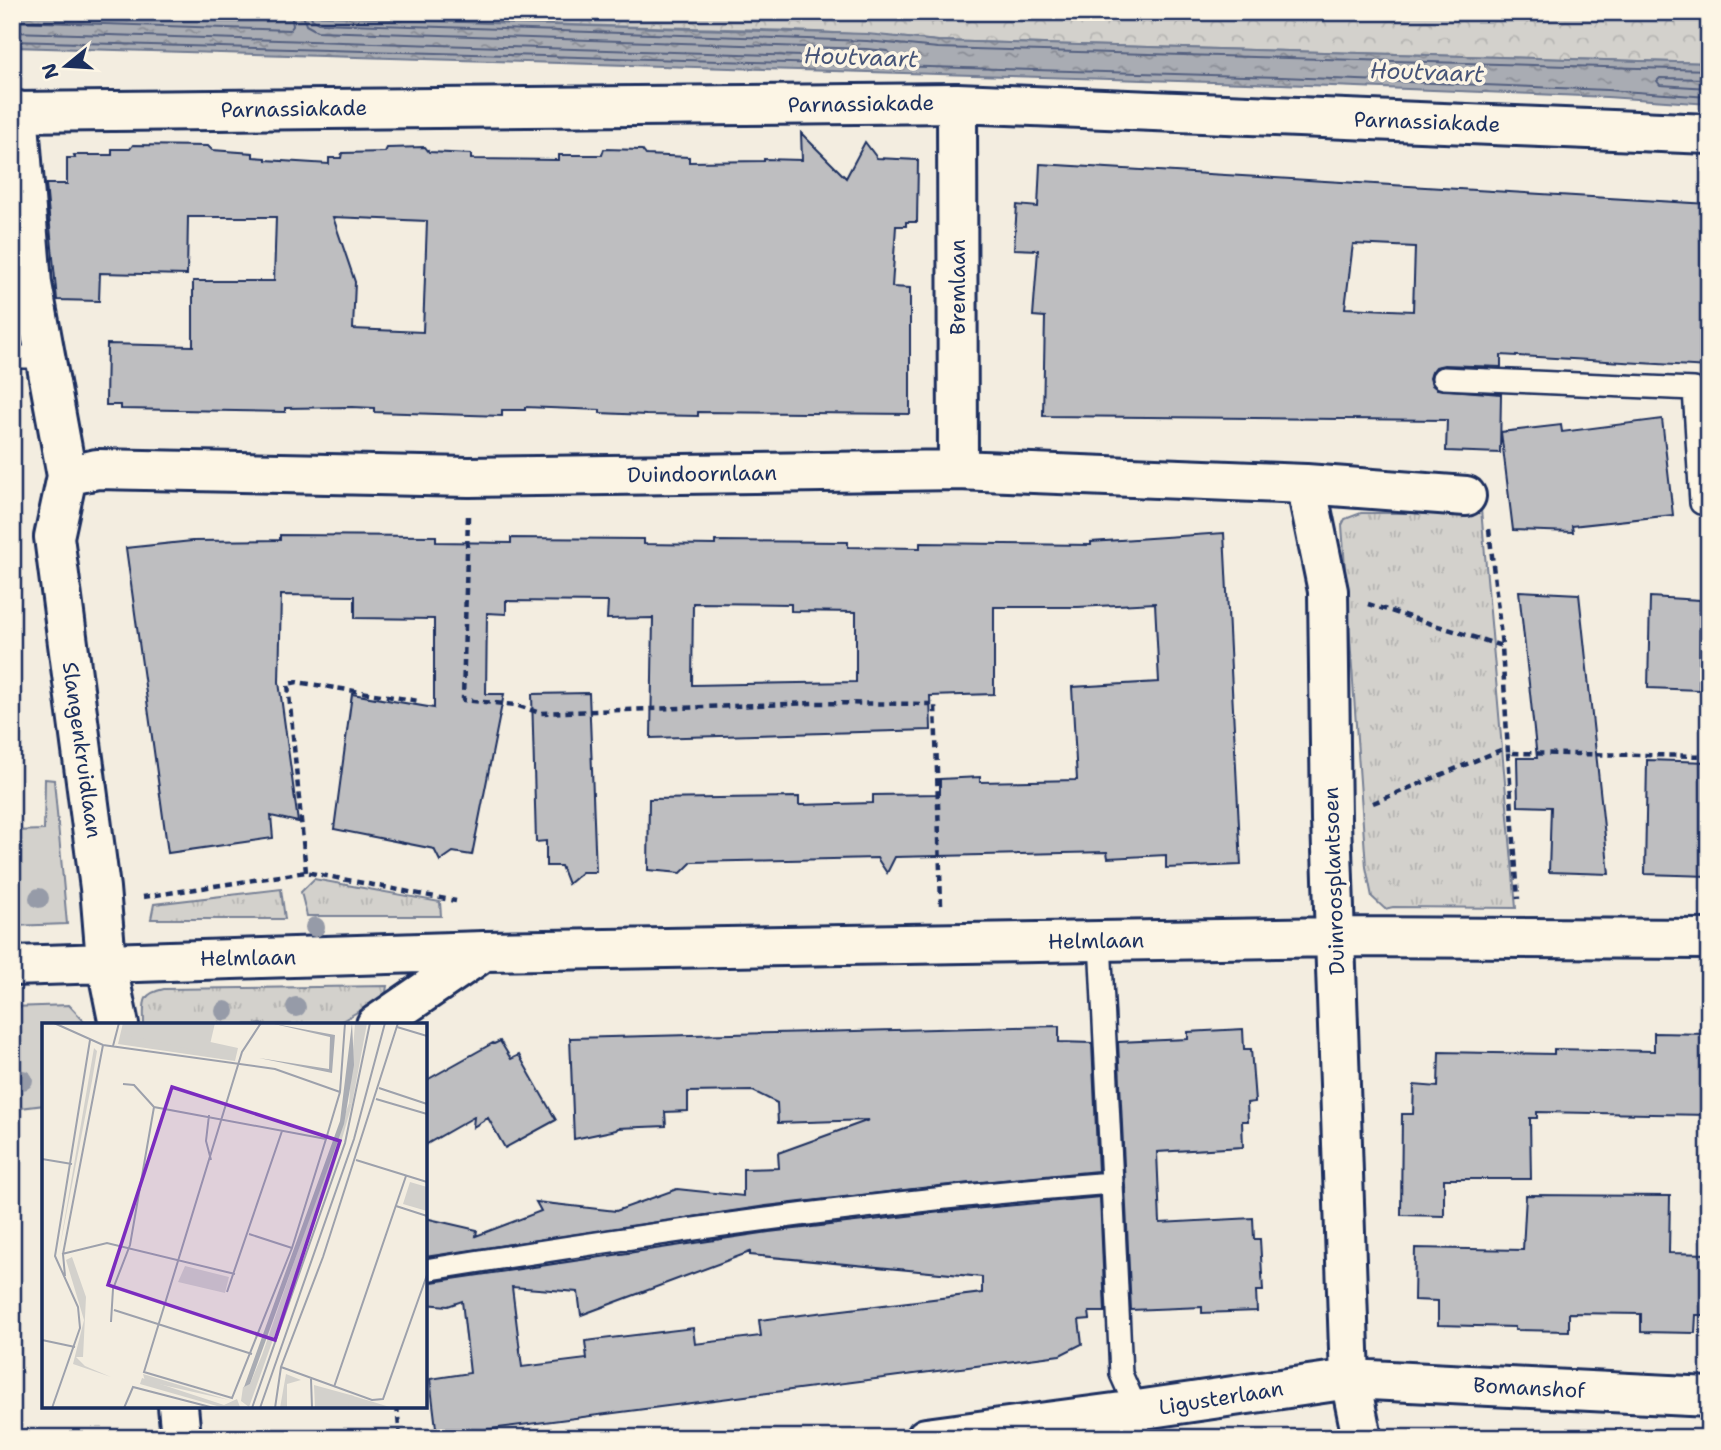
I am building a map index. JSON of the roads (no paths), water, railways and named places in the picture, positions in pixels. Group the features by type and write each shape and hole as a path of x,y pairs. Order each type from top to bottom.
{"street":[{"name":"Parnassiakade","path":"15,112 957,103 1709,134"},
{"name":"Bremlaan","path":"957,103 958,470"},
{"name":"Slangenkruidlaan","path":"15,112 32,284 29,357 82,472 54,537 102,903 106,961 119,1023"},
{"name":"Duindoornlaan","path":"82,472 469,477 958,470 1306,484"},
{"path":"1306,484 1466,496"},
{"name":"Duinroosplantsoen","path":"1306,484 1328,592 1331,820 1350,1378 1362,1438"},
{"name":"Helmlaan","path":"12,965 484,951 1336,937 1709,939"},
{"path":"379,1023 484,951"},
{"name":"Bomanshof","path":"1350,1378 1709,1397"},
{"name":"Ligusterlaan","path":"926,1438 1138,1424 1350,1378"},
{"path":"178,1408 181,1438"}],"lane":[{"path":"1443,378 1694,389 1701,503 1709,503"},
{"path":"1100,942 1121,1374 1138,1424"},
{"path":"427,1270 675,1233 993,1192 1112,1183"}],"water":[{"name":"Houtvaart","path":"12,12 286,14 485,23 867,34 938,41 1709,63 1709,104 1607,97 1281,84 12,47"}]}
